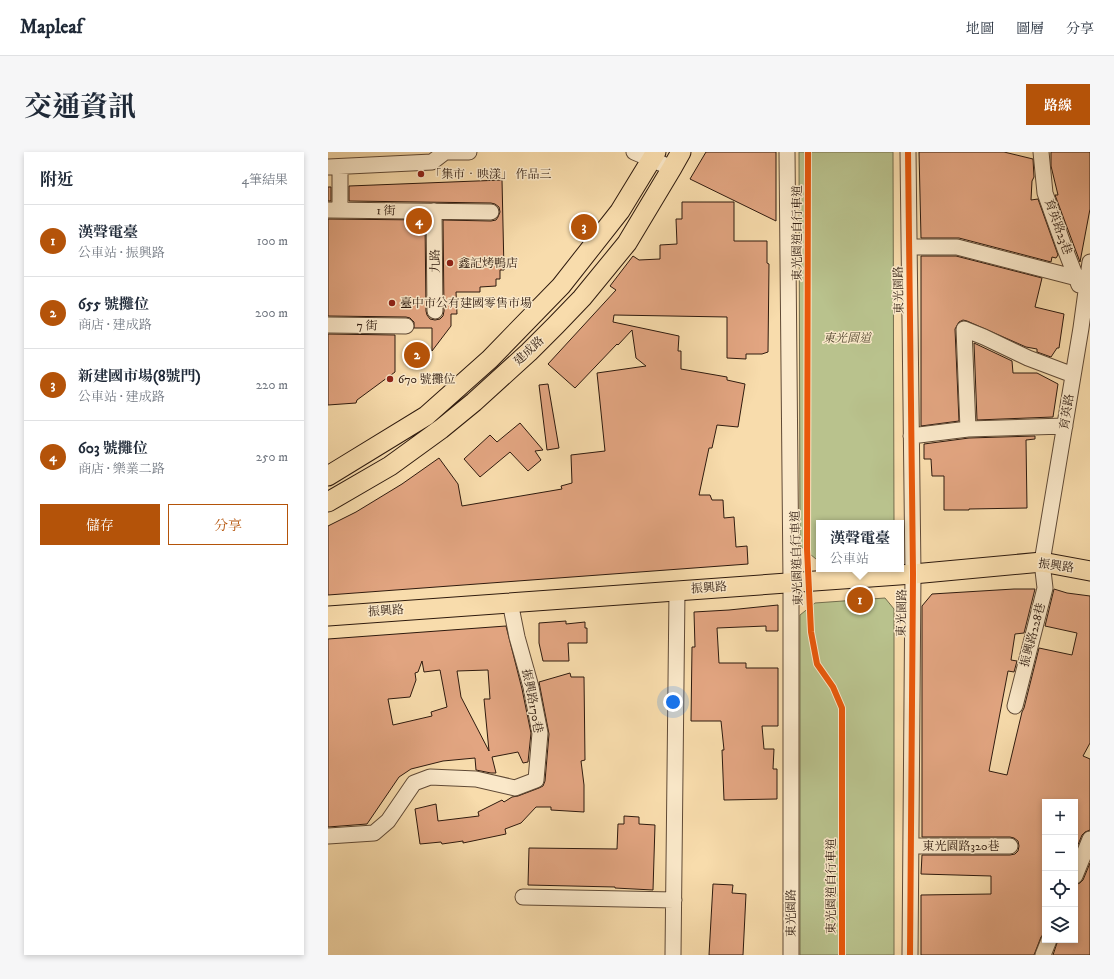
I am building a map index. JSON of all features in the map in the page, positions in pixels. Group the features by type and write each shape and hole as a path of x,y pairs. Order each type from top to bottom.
{"main road":[{"name":"建成路","path":"328,476 426,416 490,359 561,286 620,211 654,155"},
{"name":"建成路","path":"328,502 390,466 441,429 474,402 529,352 582,298 627,243 677,160"},
{"name":"振興路","path":"328,616 914,574 1042,562 1090,571"}],"street":[{"path":"334,210 334,167 432,162 445,152 469,152"},
{"path":"634,152 677,160"},
{"name":"東光園路","path":"787,152 791,582 791,955"},
{"name":"東光園路","path":"908,152 914,574 910,955"},
{"name":"育英路23巷","path":"1041,152 1046,194 1065,249 1088,304"},
{"name":"1 街","path":"334,210 491,212"},
{"name":"九路","path":"434,211 435,311"},
{"path":"910,247 957,247 1077,278"},
{"name":"育英路","path":"1042,562 1073,375 1088,304 1090,262"},
{"name":"7 街","path":"328,325 406,326"},
{"path":"968,429 964,329 1028,358 1073,375"},
{"path":"912,436 968,429 1065,426"},
{"name":"振興路228巷","path":"1015,706 1046,588 1042,562"},
{"path":"673,955 677,591"},
{"name":"振興路170巷","path":"328,836 374,833 388,821 414,783 430,777 476,779 515,788 536,780 540,734 531,687 510,602"},
{"path":"1077,871 1090,839"},
{"name":"東光園路320巷","path":"911,846 1010,846"},
{"path":"523,898 674,900"},
{"path":"1042,955 1048,943"}],"green space":[{"name":"東光園道","path":"799,152 893,152 894,520 816,520 816,559 800,546"},
{"path":"885,598 894,609 894,955 800,955 800,615 815,603"}],"building":[{"path":"706,152 776,152 776,221 690,179"},
{"path":"919,152 1004,152 1033,159 1034,177 1032,181 1031,200 1038,199 1058,255 1056,258 1052,257 1051,262 959,238 921,238"},
{"path":"1051,152 1090,152 1090,209 1080,262 1055,195 1058,195 1051,166"},
{"name":"臺中市公有建國零售市場","path":"502,180 504,270 500,270 500,279 496,279 496,286 480,287 480,292 456,292 457,314 451,314 451,326 432,351 432,328 414,328 414,322 410,318 328,316 328,219 425,220 426,311 430,319 435,320 440,319 443,316 444,311 443,220 491,221 496,220 500,212 499,207 491,203 349,201 349,186"},
{"path":"328,187 331,187 331,201 328,201"},
{"path":"682,202 734,202 734,241 767,241 767,263 769,264 768,352 762,354 746,354 746,359 727,358 727,317 614,315 613,322 679,336 678,351 681,351 681,369 727,377 727,380 745,384 738,427 717,425 712,448 709,448 699,495 710,495 712,500 723,500 724,518 734,517 736,547 747,546 748,564 328,595 328,526 356,512 402,484 439,458 458,484 462,506 562,489 561,486 572,483 571,455 605,451 597,373 646,366 636,358 632,330 575,388 548,364 616,290 610,286 633,256 639,260 660,259 660,245 677,244 676,219 682,219"},
{"path":"921,256 956,256 1042,278 1035,307 1064,314 1059,348 1057,348 1051,357 1037,352 1037,349 1026,347 967,321 963,320 959,322 955,329 959,421 921,426"},
{"path":"328,334 395,335 395,372 357,400 356,403 328,405"},
{"path":"974,343 1012,361 1013,373 1037,373 1058,384 1053,417 977,420"},
{"path":"548,384 559,448 547,450 539,385"},
{"path":"520,423 543,450 535,451 541,460 528,471 510,452 480,477 464,459 490,435 497,442"},
{"path":"1035,436 1035,439 1026,440 1027,508 944,510 944,476 932,476 931,459 924,459 924,444 969,438"},
{"path":"1035,589 1024,633 1015,634 1011,660 1017,661 1014,672 1008,671 989,771 1007,775 1039,648 1072,655 1077,633 1045,626 1054,589 1067,593 1090,596 1090,743 1083,756 1090,759 1090,830 1082,835 1078,845 1078,799 1042,799 1042,936 1034,955 921,955 921,895 991,894 991,876 921,874 922,855 1010,855 1015,854 1018,851 1019,846 1018,841 1010,837 922,837 922,606 932,594"},
{"path":"778,605 778,631 766,631 766,626 717,628 719,663 746,663 746,668 778,668 778,726 762,726 764,749 774,749 773,769 777,769 777,799 724,800 722,750 724,750 721,721 691,721 692,647 695,647 694,612"},
{"path":"566,621 566,624 585,622 585,628 587,628 587,643 568,643 569,661 543,661 539,643 539,623"},
{"path":"506,626 522,689 531,733 528,762 523,763 518,752 492,757 496,773 476,770 475,758 443,761 411,769 399,777 367,824 328,827 328,639","holes":["422,661 424,672 440,670 447,707 431,712 432,716 393,725 388,699 410,697 416,680 415,673 418,672","488,670 490,699 484,699 489,751 461,697 457,671"]},
{"path":"570,673 571,677 584,677 585,760 581,761 584,785 584,812 551,810 551,807 536,807 521,823 505,829 506,834 463,843 463,841 442,844 441,842 420,844 415,809 436,804 438,821 479,816 478,812 502,800 504,802 512,797 543,786 545,781 549,734 539,682"},
{"path":"624,816 639,817 639,824 655,825 653,890 615,887 528,885 529,848 617,849 618,824 624,824"},
{"path":"1090,863 1090,955 1053,955 1057,943 1078,943 1078,884 1083,880"},
{"path":"713,884 733,885 732,893 746,894 743,955 709,955"}],"cycle path":[{"name":"東光園道自行車道","path":"808,152 807,549 811,632 817,664 833,687 842,708 842,955"},
{"path":"908,152 913,574 910,955"}],"place":[{"name":"「集市‧映漾」 作品三","path":"421,174"},
{"name":"603 號攤位","path":"419,221"},
{"name":"新建國市場(8號門)","path":"584,227"},
{"name":"鑫記烤鴨店","path":"450,263"},
{"name":"臺中市公有建國零售市場","path":"392,303"},
{"name":"655 號攤位","path":"417,355"},
{"name":"670 號攤位","path":"390,379"},
{"name":"漢聲電臺","path":"860,600"}]}
